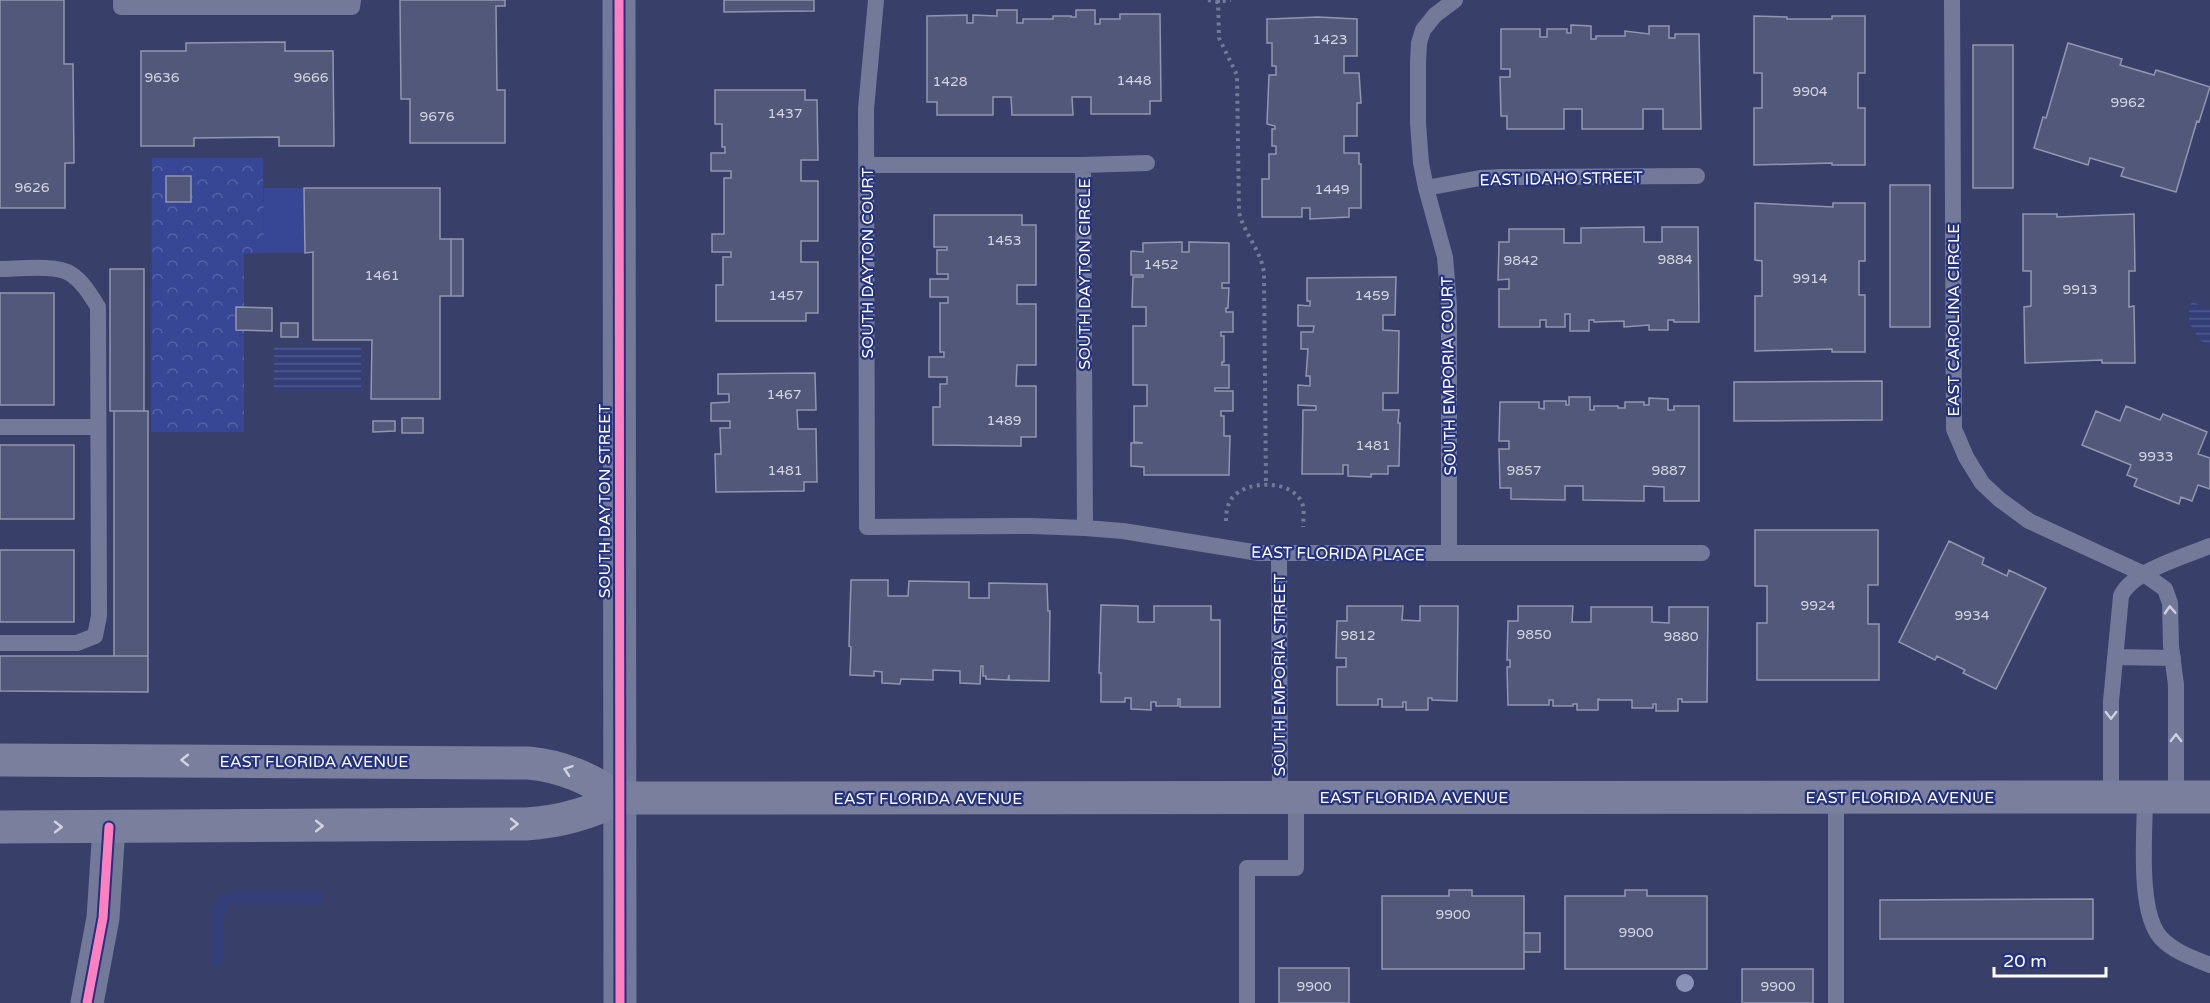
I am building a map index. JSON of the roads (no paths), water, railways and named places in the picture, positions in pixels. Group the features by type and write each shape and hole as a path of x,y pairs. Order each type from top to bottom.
{"main road":[{"name":"EAST FLORIDA AVENUE","path":"0,759 528,763 558,767 574,772 619,798"},
{"name":"EAST FLORIDA AVENUE","path":"0,827 526,824 567,819 619,798 2210,797"}],"street":[{"name":"SOUTH DAYTON STREET","path":"620,0 620,1003"},
{"path":"87,1003 103,918 109,827"}],"lane":[{"path":"121,0 121,7 352,8 352,0"},
{"name":"SOUTH DAYTON COURT","path":"867,527 867,90 876,0"},
{"name":"SOUTH EMPORIA COURT","path":"1449,553 1449,305 1445,258 1426,188 1418,123 1419,43 1427,24 1455,0"},
{"name":"EAST CAROLINA CIRCLE","path":"1952,0 1954,429 1966,457 1982,483 2000,499 2029,521 2144,573 2160,583 2169,596 2176,697 2145,888 2151,922 2161,938 2183,954 2210,965"},
{"path":"1083,165 1147,163"},
{"name":"SOUTH DAYTON CIRCLE","path":"867,165 1083,165 1085,528"},
{"name":"EAST IDAHO STREET","path":"1426,188 1502,177 1696,176"},
{"path":"0,268 50,269 69,273 87,288 98,306 99,616 95,636 77,643 0,643"},
{"path":"0,427 98,427"},
{"name":"EAST FLORIDA PLACE","path":"867,527 1085,528 1123,531 1233,550 1279,554 1702,553"},
{"path":"2111,796 2111,701 2121,596 2130,583 2144,573 2210,546"},
{"name":"SOUTH EMPORIA STREET","path":"1247,1003 1247,868 1296,868 1288,796 1279,554"},
{"path":"2115,657 2173,658"},
{"path":"1836,796 1836,1003"}],"waterway":[{"path":"217,961 218,914 224,900 233,898 318,898"}]}
